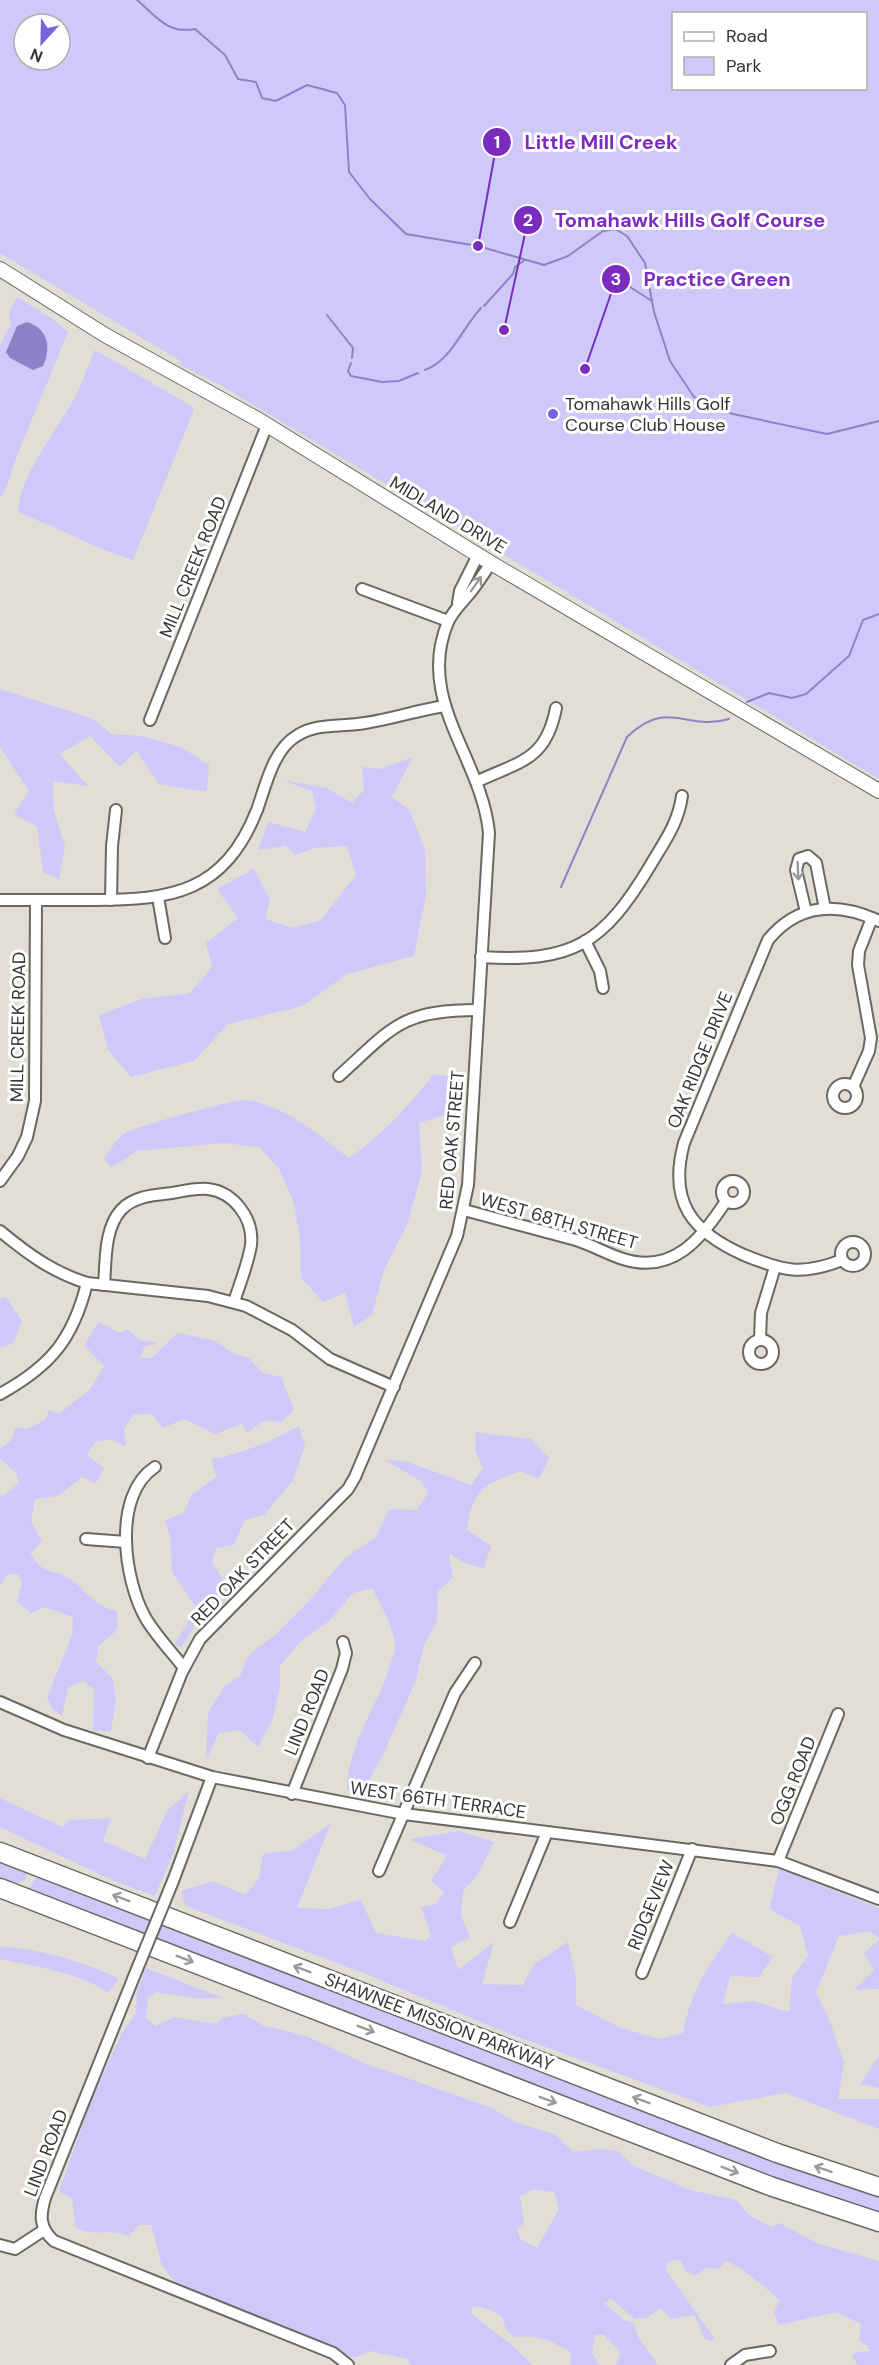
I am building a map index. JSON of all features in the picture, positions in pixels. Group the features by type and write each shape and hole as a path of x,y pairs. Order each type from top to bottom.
{"highway":[{"name":"SHAWNEE MISSION PARKWAY","path":"0,1852 777,2153 879,2187"},
{"name":"SHAWNEE MISSION PARKWAY","path":"0,1888 770,2186 879,2222"}],"main road":[{"name":"MIDLAND DRIVE","path":"0,269 105,334 267,425 491,563 879,791"}],"street":[{"name":"MILL CREEK ROAD","path":"150,720 267,425"},
{"path":"458,603 460,591 478,555"},
{"name":"RED OAK STREET","path":"148,1758 184,1668 200,1639 212,1624 348,1489 394,1387 457,1236 468,1185 489,833 485,805 477,781 449,720 439,672 448,621 458,603 468,595 491,563"},
{"path":"362,589 448,621"},
{"path":"0,900 111,900 180,893 193,887 225,862 246,835 280,751 297,735 313,728 362,724 445,706"},
{"path":"477,781 534,754 543,746 552,727 556,708"},
{"path":"481,957 524,960 552,955 602,931 638,887 679,818 682,796"},
{"path":"111,900 112,846 116,810"},
{"path":"806,912 796,870 799,859 803,857 813,859 816,863 825,909"},
{"path":"158,897 165,938"},
{"name":"MILL CREEK ROAD","path":"0,1181 18,1156 27,1137 35,1101 36,900"},
{"name":"OAK RIDGE DRIVE","path":"842,1260 807,1271 775,1267 720,1244 705,1233 688,1213 678,1186 684,1143 761,953 777,929 806,912 825,909 842,909 875,920"},
{"path":"853,1087 869,1051 871,1038 858,966 859,951 875,920"},
{"path":"585,941 600,970 603,988"},
{"path":"339,1076 378,1039 410,1019 442,1010 478,1010"},
{"path":"104,1285 110,1232 121,1210 145,1196 210,1189 222,1193 241,1209 251,1233 251,1245 234,1302"},
{"name":"WEST 68TH STREET","path":"464,1210 579,1241 624,1260 646,1263 665,1261 680,1255 705,1233 726,1201"},
{"path":"0,1231 46,1267 87,1282 234,1302 268,1315 330,1359 394,1387"},
{"path":"760,1339 761,1312 775,1267"},
{"path":"0,1394 31,1376 56,1353 76,1318 87,1282"},
{"path":"155,1467 144,1478 132,1501 126,1542 134,1590 146,1618 184,1668"},
{"path":"86,1539 126,1542"},
{"name":"LIND ROAD","path":"292,1794 342,1670 346,1653 343,1642"},
{"path":"380,1871 455,1693 475,1663"},
{"name":"WEST 66TH TERRACE","path":"0,1702 53,1726 212,1777 404,1814 778,1860 879,1899"},
{"name":"OGG ROAD","path":"778,1860 838,1714"},
{"name":"LIND ROAD","path":"44,2230 41,2220 45,2198 173,1881 212,1777"},
{"path":"510,1922 547,1832"},
{"name":"RIDGEVIEW","path":"642,1973 692,1849"},
{"path":"0,2245 15,2249 44,2230 54,2241 333,2353 348,2365"},
{"path":"731,2365 745,2355 770,2351"}],"green space":[{"path":"0,0 879,0 879,779 220,385 182,366 179,360 0,253"},
{"path":"17,297 50,317 68,332 14,463 7,486 0,498 0,345 11,324 9,312"},
{"path":"95,350 190,405 194,410 133,560 18,512 20,498 32,468 75,397"},
{"path":"0,689 91,718 112,734 142,736 181,747 209,765 207,792 159,784 136,751 120,767 90,736 60,754 88,786 53,781 54,810 65,847 59,879 43,872 37,827 14,814 29,791 0,747"},
{"path":"413,757 392,797 410,811 425,850 426,895 414,956 347,974 303,1006 228,1024 194,1061 131,1077 108,1050 99,1015 142,999 190,993 212,967 206,943 238,918 217,889 254,869 270,900 265,919 293,928 321,920 356,875 347,846 315,848 295,855 285,846 258,850 268,822 305,832 316,808 312,791 281,780 327,788 352,803 364,790 362,767 380,769"},
{"path":"434,1074 455,1077 457,1111 419,1123 422,1171 407,1225 384,1270 372,1315 354,1327 345,1293 323,1302 301,1278 300,1239 294,1203 279,1169 259,1147 224,1143 137,1151 111,1168 104,1158 125,1133 205,1108 245,1100 287,1114 349,1158 373,1140"},
{"path":"6,1297 22,1321 13,1344 0,1347 0,1298"},
{"path":"99,1322 120,1333 127,1329 140,1340 159,1343 145,1346 140,1358 152,1358 177,1333 213,1340 235,1354 249,1358 263,1373 281,1377 294,1410 281,1422 263,1421 247,1433 242,1424 215,1434 184,1419 163,1428 153,1415 134,1414 124,1429 126,1447 112,1439 95,1442 87,1455 104,1468 96,1483 82,1477 58,1496 35,1499 31,1522 42,1541 30,1554 35,1561 46,1570 72,1580 99,1604 117,1611 118,1629 99,1646 96,1661 113,1679 116,1701 111,1731 93,1731 94,1689 83,1681 68,1688 62,1716 52,1708 47,1698 72,1635 73,1617 44,1607 31,1613 17,1602 22,1583 18,1574 7,1575 0,1586 0,1495 3,1496 18,1484 17,1474 0,1459 0,1449 11,1441 16,1427 27,1429 45,1420 49,1410 59,1414 90,1389 104,1366 84,1345"},
{"path":"299,1426 305,1446 293,1480 265,1514 244,1521 234,1545 216,1548 212,1562 230,1590 203,1613 181,1647 174,1644 197,1609 172,1572 170,1535 165,1521 184,1512 192,1494 217,1477 211,1459 256,1446"},
{"path":"475,1432 531,1439 549,1458 539,1479 521,1471 489,1484 477,1497 472,1506 467,1530 491,1546 484,1568 464,1563 449,1553 453,1578 438,1591 437,1621 424,1645 416,1680 382,1757 362,1792 347,1791 348,1774 357,1742 384,1681 395,1646 389,1622 372,1588 353,1593 329,1621 300,1642 280,1666 280,1687 272,1721 258,1747 239,1730 219,1733 206,1760 208,1712 225,1686 240,1676 248,1656 276,1634 309,1601 345,1558 376,1537 389,1509 417,1510 428,1493 422,1482 385,1460 405,1461 471,1485 483,1468 476,1452"},
{"path":"189,1791 173,1854 155,1896 114,1881 0,1827 0,1798 62,1827 69,1820 111,1818 103,1841 145,1859 167,1811"},
{"path":"331,1823 297,1908 328,1909 361,1900 376,1933 426,1941 431,1935 421,1907 436,1904 444,1892 431,1881 447,1856 409,1839 459,1831 494,1842 478,1875 463,1891 461,1915 470,1938 451,1947 458,1970 494,1942 482,1984 523,1985 534,1964 568,1942 576,1977 576,2005 621,2028 660,2039 683,2033 695,1992 732,1933 773,1957 759,1977 730,1976 723,2004 753,2001 789,2012 792,1978 808,1956 800,1926 769,1909 779,1869 879,1908 879,1938 870,1931 839,1936 816,1992 829,2019 844,2063 838,2099 879,2099 879,2129 785,2093 710,2107 502,2031 366,1974 186,1906 181,1891 213,1881 246,1895 259,1878 263,1854 293,1850"},
{"path":"0,1861 28,1872 26,1879 16,1884 0,1878"},
{"path":"38,1876 755,2154 879,2196 879,2213 769,2176 28,1889"},
{"path":"879,1940 879,1989 854,1990 874,1970 864,1953"},
{"path":"0,1946 61,1957 91,1966 119,1979 108,1993 71,1975 0,1959"},
{"path":"146,1968 223,1998 194,1998 156,1992 148,1997 146,2018 156,2026 174,2017 216,2024 222,2018 244,2014 262,2025 306,2036 364,2063 492,2108 517,2123 555,2134 573,2152 601,2149 618,2151 634,2166 690,2190 736,2200 749,2215 771,2227 779,2223 819,2244 879,2261 879,2365 858,2365 852,2357 856,2352 870,2351 868,2346 859,2341 861,2324 836,2312 779,2325 774,2313 779,2300 745,2272 726,2261 718,2269 707,2268 695,2275 686,2271 681,2261 672,2260 667,2264 666,2270 714,2338 712,2341 705,2339 694,2315 671,2319 660,2308 646,2318 635,2319 611,2299 604,2303 624,2320 634,2323 638,2337 658,2365 616,2365 620,2352 604,2335 595,2335 592,2353 600,2365 570,2365 571,2353 564,2348 538,2338 515,2337 506,2330 502,2317 491,2310 474,2306 471,2309 473,2315 513,2346 532,2365 411,2365 408,2359 369,2351 355,2358 177,2284 162,2266 151,2225 139,2225 129,2236 82,2231 76,2228 72,2199 59,2191 93,2095 123,2031 136,2013 137,1991","holes":["533,2190 554,2192 559,2209 537,2248 520,2239 517,2229 524,2223 520,2196"]},
{"path":"879,2056 879,2088 860,2084"}],"shaded area":[{"path":"27,322 40,329 47,346 43,366 33,370 10,358 6,352 17,326"}],"waterway":[{"path":"137,0 170,27 195,29 225,55 238,79 256,82 262,98 276,101 307,85 337,93 345,105 349,172 370,199 406,234 478,246 544,265 568,256 603,231 615,229 627,236 645,263 654,312 670,361 694,397 733,414 827,434 879,421"},
{"path":"484,306 513,274 515,267 525,260"},
{"path":"630,287 652,301"},
{"path":"425,370 450,351 481,308"},
{"path":"327,315 353,348 352,358"},
{"path":"351,363 348,371 351,376 382,382 399,381 418,373"},
{"path":"747,702 769,693 792,698 806,694 849,656 863,620 879,614"},
{"path":"561,887 627,737 641,725 654,719 666,717 701,722 729,719"}],"place":[{"name":"Little Mill Creek","path":"478,246"},
{"name":"Tomahawk Hills Golf Course","path":"504,330"},
{"name":"Practice Green","path":"585,369"},
{"name":"Tomahawk Hills Golf Course Club House","path":"553,414"}]}
